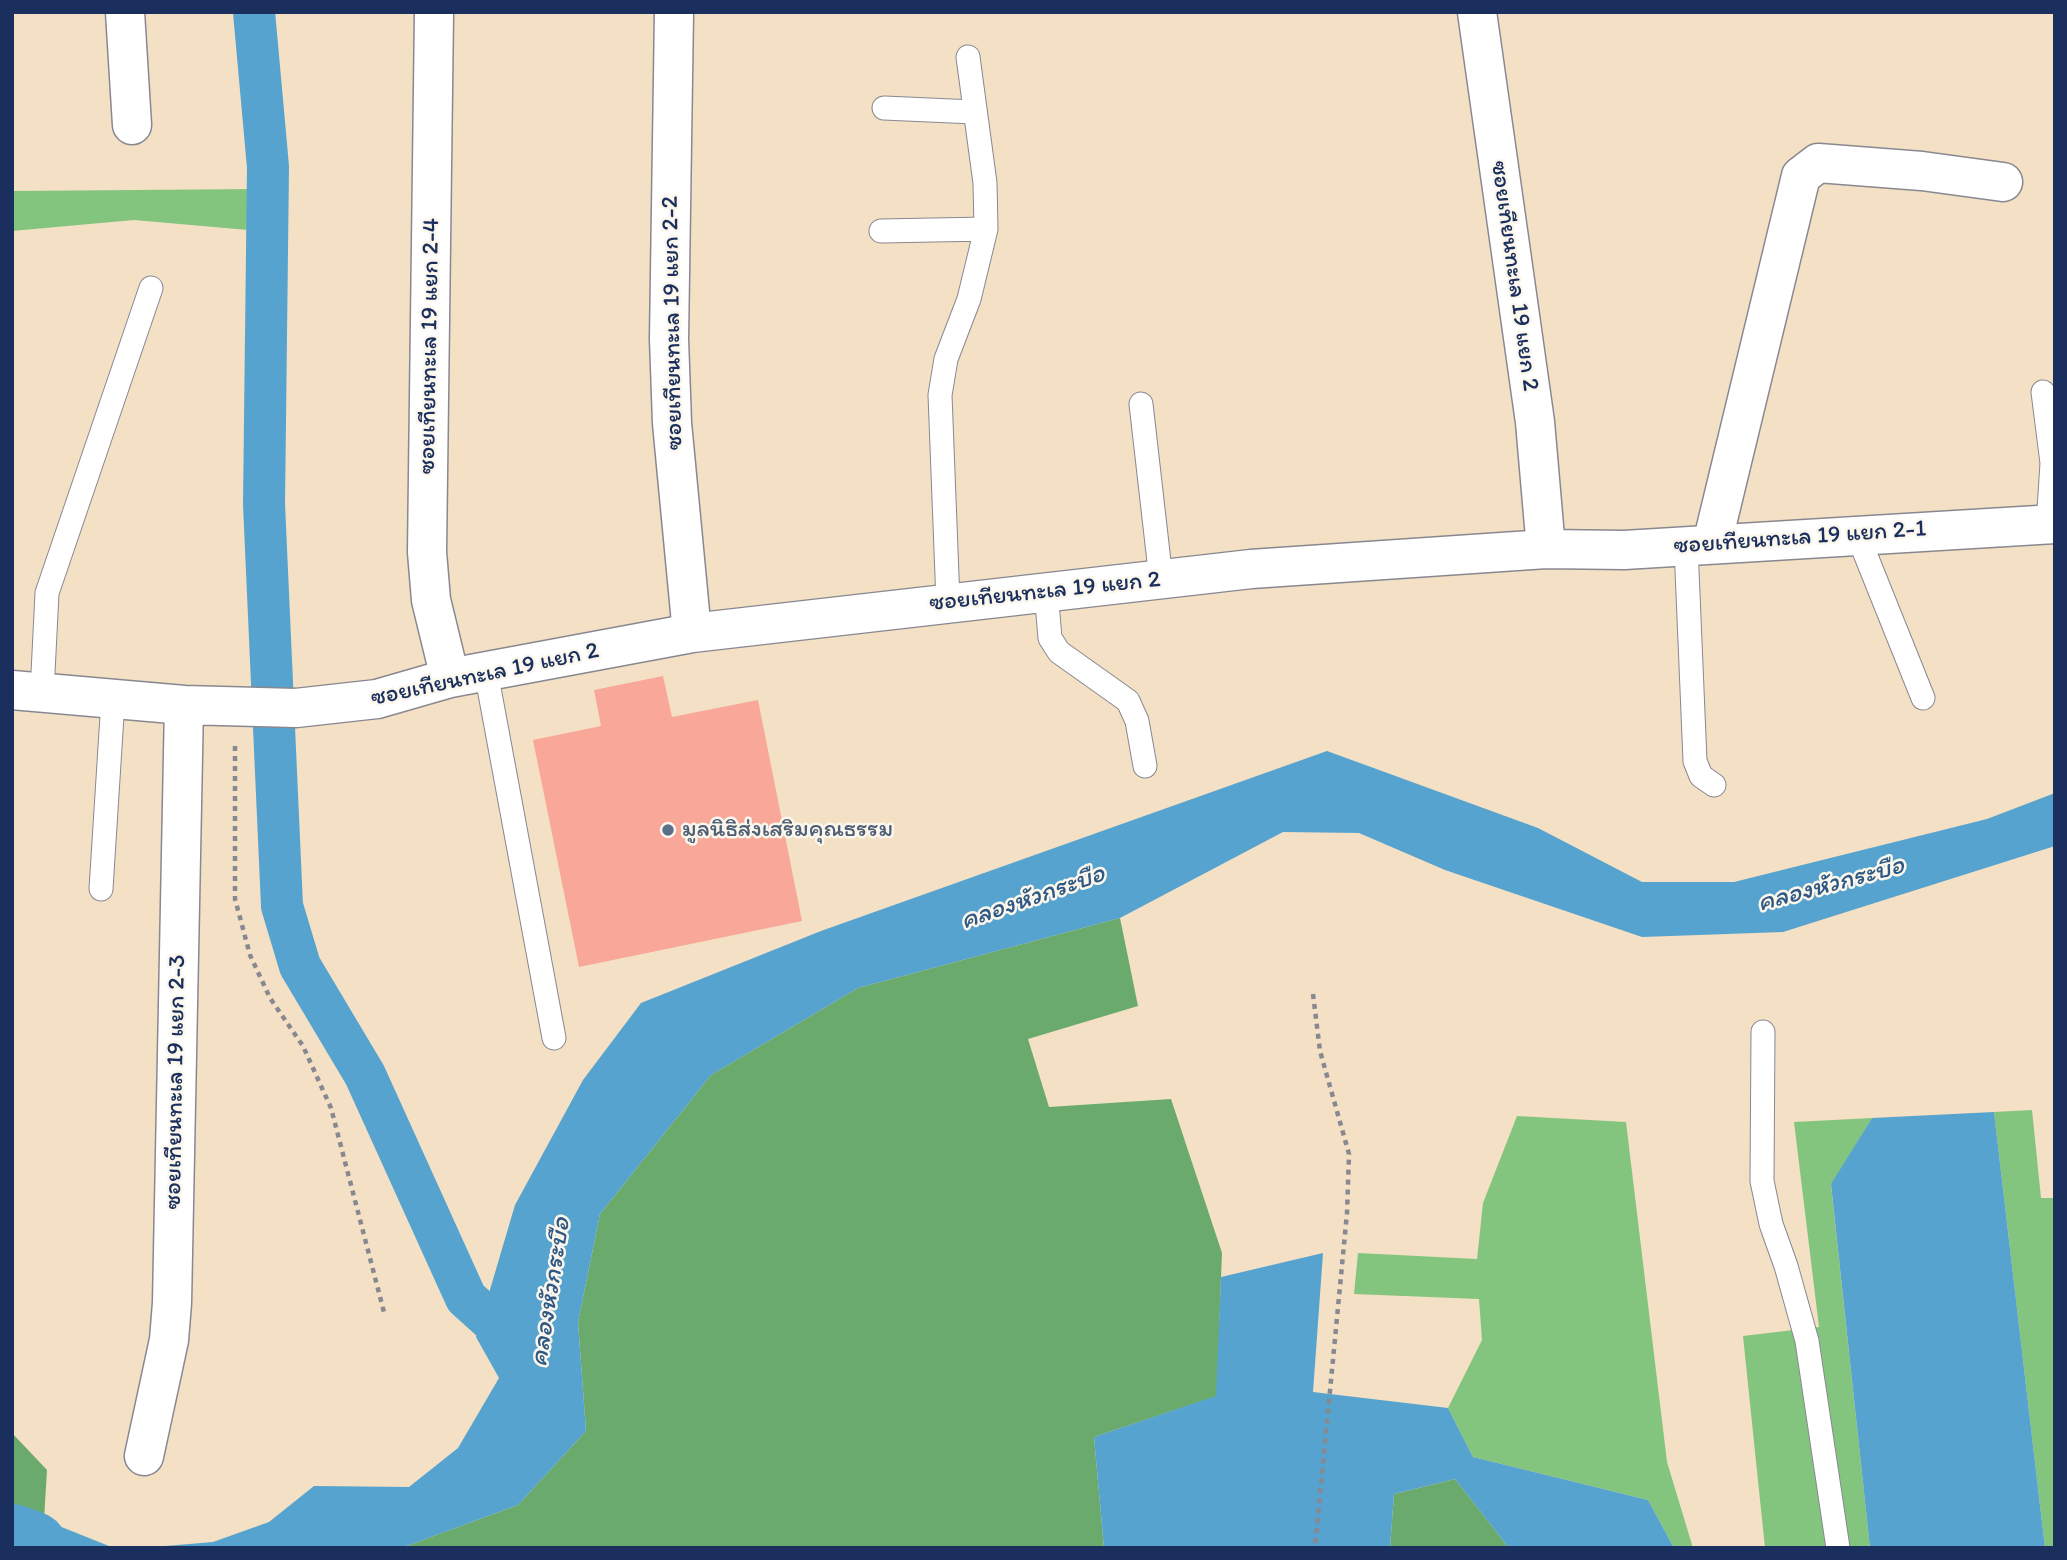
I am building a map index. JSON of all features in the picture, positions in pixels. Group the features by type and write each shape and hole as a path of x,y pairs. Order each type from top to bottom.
{"street":[{"path":"125,12 132,125"},
{"name":"ซอยเทียนทะเล 19 แยก 2-4","path":"434,12 427,552 431,600 468,675"},
{"name":"ซอยเทียนทะเล 19 แยก 2-2","path":"674,12 669,339 672,423 692,633"},
{"name":"ซอยเทียนทะเล 19 แยก 2","path":"27,692 184,705 296,708 377,699 468,675 692,633 1251,569 1546,549 1535,422 1477,12"},
{"path":"1699,545 1801,176 1818,163 1922,171 2003,182"},
{"name":"ซอยเทียนทะเล 19 แยก 2-1","path":"1546,549 1624,550 2051,524"},
{"name":"ซอยเทียนทะเล 19 แยก 2-3","path":"144,1456 169,1340 172,1303 184,705"}],"lane":[{"path":"948,602 940,394 946,359 969,299 985,229 985,183 968,57"},
{"path":"884,108 974,113"},
{"path":"881,231 985,229"},
{"path":"27,692 47,593 151,288"},
{"path":"2043,392 2053,462 2051,524"},
{"path":"1141,404 1161,579"},
{"path":"1858,536 1923,698"},
{"path":"1699,545 1695,761 1701,776 1714,785"},
{"path":"1046,592 1050,638 1059,652 1128,701 1136,721 1145,766"},
{"path":"468,675 554,1038"},
{"path":"101,889 113,700"},
{"path":"1763,1032 1762,1181 1771,1224 1807,1341 1838,1548"}],"path":[{"path":"240,707 235,900 250,955 270,998 303,1046 331,1108 385,1316"},
{"path":"1313,994 1320,1051 1349,1154 1347,1213 1315,1548"}],"green space":[{"path":"258,189 248,230 134,220 12,231 12,191"},
{"path":"1120,918 1138,1006 1028,1039 1049,1107 1171,1099 1222,1253 1217,1396 1094,1437 1104,1548 401,1548 518,1505 586,1431 578,1322 600,1214 711,1075 858,988"},
{"path":"2032,1110 2041,1198 2055,1198 2055,1548 2045,1548 1994,1112"},
{"path":"1517,1116 1626,1122 1667,1462 1693,1548 1674,1548 1648,1500 1473,1457 1448,1408 1482,1340 1479,1299 1354,1294 1358,1253 1477,1259 1483,1203"},
{"path":"1872,1118 1831,1185 1870,1548 1765,1548 1743,1336 1819,1327 1794,1122"},
{"path":"12,1433 47,1470 44,1520 22,1548 12,1548"},
{"path":"1455,1479 1509,1548 1390,1548 1394,1494"}],"water":[{"path":"1327,751 1538,828 1642,882 1734,882 1987,819 2055,793 2055,846 1783,932 1642,937 1445,870 1359,833 1283,832 1120,918 858,988 711,1075 600,1214 578,1322 586,1431 518,1505 401,1548 141,1548 213,1542 269,1522 314,1486 409,1487 458,1448 499,1378 476,1337 515,1205 583,1080 641,1003 821,931"},
{"path":"1994,1112 2045,1548 1870,1548 1831,1184 1872,1118"},
{"path":"1323,1253 1313,1392 1448,1408 1473,1457 1648,1500 1674,1548 1509,1548 1455,1479 1394,1494 1390,1548 1104,1548 1094,1437 1216,1396 1221,1277"},
{"path":"44,1520 114,1548 22,1548"}],"building":[{"name":"มูลนิธิส่งเสริมคุณธรรม","path":"663,676 672,717 758,700 802,921 579,967 533,740 601,726 594,690"}],"waterway":[{"path":"254,12 268,167 264,504 282,906 300,966 365,1075 466,1298 526,1352"},
{"name":"คลองหัวกระบือ","path":"12,1541 31,1548"}],"place":[{"name":"มูลนิธิส่งเสริมคุณธรรม","path":"668,830"}]}
